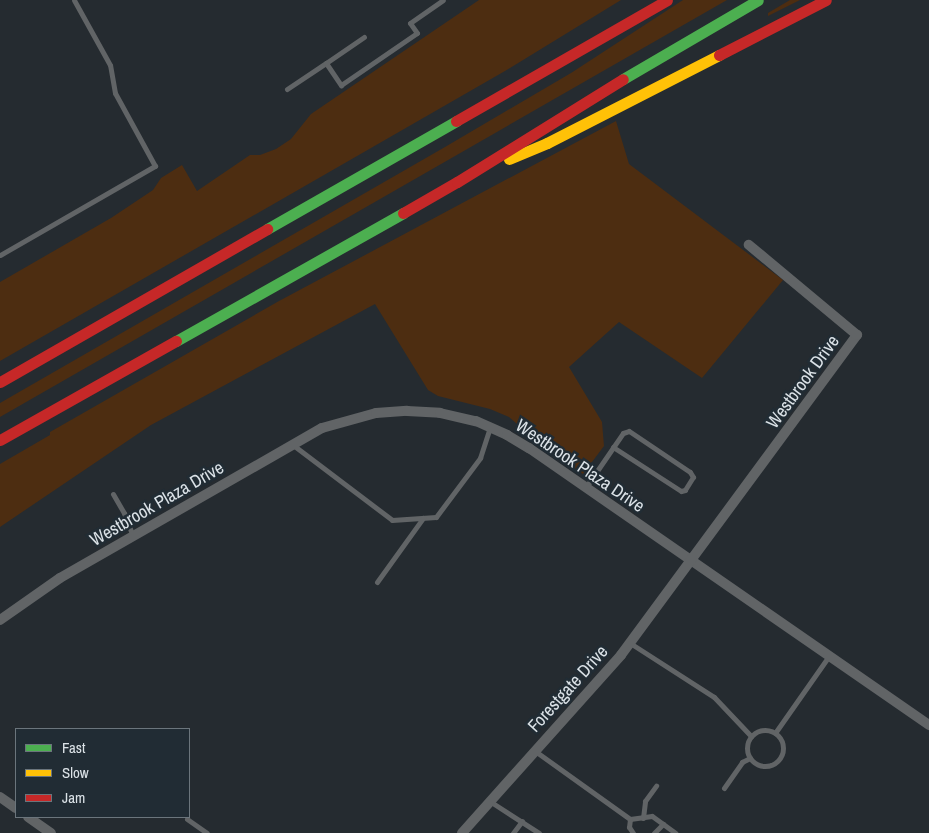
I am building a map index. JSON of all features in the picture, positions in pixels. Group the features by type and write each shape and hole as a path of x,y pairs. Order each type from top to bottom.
{"highway":[{"path":"0,382 667,0"},
{"path":"0,440 457,182 565,112 758,0"},
{"path":"457,182 547,143 826,0"},
{"path":"545,69 637,3"}],"street":[{"name":"Westbrook Drive","path":"691,561 857,335 749,246"},
{"name":"Westbrook Plaza Drive","path":"0,620 60,578 322,428 376,413 407,411 440,413 476,421 515,439 929,725"},
{"name":"Forestgate Drive","path":"462,833 630,643 691,561"},
{"path":"29,818 51,833"}],"lane":[{"path":"0,255 156,166 115,93 110,65 74,0"},
{"path":"326,64 341,85 417,33 410,23 443,0"},
{"path":"287,89 364,37"},
{"path":"292,445 392,520 436,517 480,458 490,428"},
{"path":"586,488 622,432 629,431 690,472 693,477 685,490 681,491 613,447"},
{"path":"113,494 124,513 133,537"},
{"path":"377,582 423,518"},
{"path":"630,643 714,697 751,736"},
{"path":"775,733 829,655"},
{"path":"764,730 775,733 782,743 783,749 778,759 769,766 763,766 750,758 747,745 751,736 764,730"},
{"path":"535,751 630,819 652,816 675,833"},
{"path":"724,788 742,762 750,758"},
{"path":"643,818 645,801 656,786"},
{"path":"490,801 539,833"},
{"path":"187,819 207,833"},
{"path":"630,819 630,827 633,833"},
{"path":"513,833 522,821"},
{"path":"654,833 663,824"}],"shaded area":[{"path":"479,0 621,0 505,71 0,361 0,282 111,218 153,190 161,178 182,165 197,191 250,155 260,155 276,149 291,139 311,114"},
{"path":"683,0 727,0 0,417 0,403 571,73"},
{"path":"790,0 800,0 768,16 768,13"},
{"path":"616,121 629,164 783,280 702,378 619,322 569,367 602,422 604,446 583,474 539,443 509,417 490,409 438,396 428,390 375,304 151,425 0,527 0,464 50,435 50,432 279,301"}],"traffic: fast":[{"path":"623,79 758,0"},
{"path":"267,229 456,121"},
{"path":"176,341 403,213"}],"traffic: slow":[{"path":"509,159 547,143 719,55"}],"traffic: jam":[{"path":"456,121 667,0"},
{"path":"719,55 826,0"},
{"path":"403,213 457,182 623,79"},
{"path":"0,382 267,229"},
{"path":"0,440 176,341"}]}
